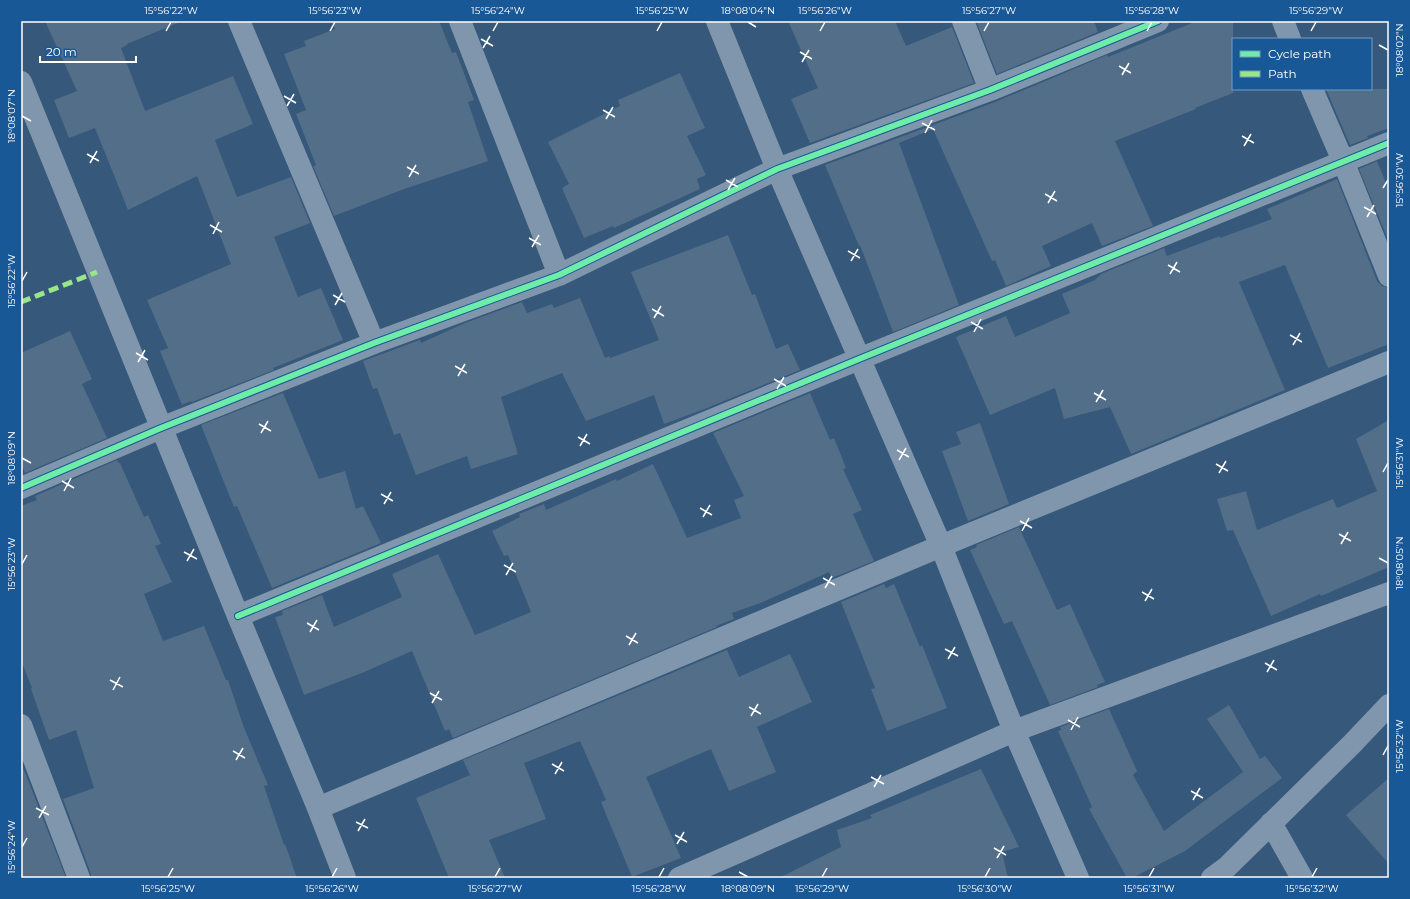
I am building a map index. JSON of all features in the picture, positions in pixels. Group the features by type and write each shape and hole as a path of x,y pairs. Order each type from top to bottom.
{"street":[{"path":"239,21 374,343"},
{"path":"460,21 559,275"},
{"path":"718,21 777,169 941,546 1014,731 1078,878"},
{"path":"963,21 990,90"},
{"path":"21,488 161,428 374,343 559,275 777,169 990,90 1158,21"},
{"path":"1283,21 1290,38"},
{"path":"21,82 161,428 318,808 345,878"},
{"path":"1312,90 1343,161 1389,276"},
{"path":"238,616 859,359 1389,143"},
{"path":"318,808 941,546 1389,362"},
{"path":"679,878 1014,731 1389,593"},
{"path":"1212,878 1227,867 1352,744 1386,714"},
{"path":"21,725 79,878"},
{"path":"1272,823 1302,878"}],"building":[{"path":"45,21 179,21 180,22 127,44 121,48 145,111 233,76 253,124 215,140 237,197 291,177 310,223 274,237 298,297 321,288 343,340 273,368 274,370 182,405 160,351 168,348 147,300 231,264 197,176 128,210 95,128 69,138 54,100 77,91"},
{"path":"332,21 439,21 452,53 456,52 474,100 468,102 488,161 404,189 334,216 313,166 316,165 296,114 306,110 284,54 306,46 304,41 335,29"},
{"path":"788,21 895,21 906,46 952,27 974,83 810,143 791,99 818,88"},
{"path":"976,21 1094,21 1098,32 997,74"},
{"path":"1197,21 1233,21 1233,93 1115,141 1153,226 1102,246 1092,223 1042,246 1051,266 1006,286 995,260 992,261 933,129 899,143 959,305 893,332 860,245 859,246 825,165 995,102 1107,55 1108,57"},
{"path":"680,73 705,128 687,136 706,175 697,179 700,189 614,228 613,226 584,238 562,188 569,184 548,142 620,106 618,100"},
{"path":"1389,89 1389,128 1367,136 1368,138 1350,145 1326,90"},
{"path":"1377,161 1389,190 1389,242 1359,169"},
{"path":"1337,179 1377,281 1382,286 1389,288 1389,344 1328,368 1285,265 1239,282 1285,390 1131,454 1110,407 1064,419 1055,388 990,415 956,337 1006,316 1015,337 1070,313 1062,294 1095,280 1101,274 1164,248 1167,256 1220,236 1220,238 1272,219 1267,209"},
{"path":"728,235 752,295 755,294 776,349 788,344 800,370 664,424 654,395 586,421 562,373 501,397 518,454 471,469 467,456 416,475 400,433 394,435 377,388 373,389 363,361 420,340 421,343 465,323 522,302 527,313 552,304 554,308 580,298 605,358 609,356 610,358 659,340 631,272"},
{"path":"70,331 92,379 82,384 107,438 25,473 21,463 21,353"},
{"path":"283,393 319,479 345,471 356,509 363,506 381,543 272,588 237,506 234,507 201,425"},
{"path":"810,393 830,440 834,438 846,468 843,469 862,510 853,514 874,561 832,578 829,572 763,602 732,613 734,619 716,626 717,627 453,738 449,729 445,731 412,651 362,673 304,695 275,617 283,615 282,611 322,595 334,627 402,597 392,574 438,554 475,635 531,612 508,555 504,556 492,531 520,517 519,514 544,504 546,510 616,479 617,481 653,464 687,538 741,518 734,500 744,496 713,433"},
{"path":"1389,420 1389,567 1321,596 1320,594 1271,616 1233,530 1227,531 1217,499 1246,491 1257,530 1333,499 1337,508 1377,491 1356,439"},
{"path":"980,423 1009,504 968,521 942,451 961,444 956,432"},
{"path":"117,460 120,463 144,517 148,515 161,544 155,546 172,582 144,594 163,641 204,626 226,680 228,680 243,725 268,785 264,786 297,878 91,878 91,874 63,799 94,788 76,730 49,740 21,660 21,506 37,500 35,496"},
{"path":"1019,527 1057,610 1070,604 1105,682 1097,685 1098,687 1050,705 1012,621 1004,624 970,550 977,547 976,545"},
{"path":"884,584 886,588 894,584 920,647 922,645 947,708 887,731 871,689 875,688 841,602"},
{"path":"727,650 739,677 790,654 812,702 757,727 776,772 729,791 711,749 646,777 681,858 632,877 601,802 606,800 580,741 524,763 546,819 489,840 505,878 449,878 416,798 470,775 463,760"},
{"path":"1229,705 1260,759 1265,756 1282,778 1185,851 1132,878 1127,878 1089,809 1092,807 1058,731 1061,730 1060,727 1109,709 1137,771 1133,775 1164,831 1243,772 1207,719"},
{"path":"21,763 28,780 66,878 21,878"},
{"path":"981,769 1019,847 1002,852 1008,878 779,878 841,847 837,830 872,818 870,815"},
{"path":"1389,778 1389,864 1346,815"}],"marked path":[{"path":"21,302 97,272"}],"cycle path":[{"path":"21,488 161,428 374,343 559,275 777,169 990,90 1158,21"},
{"path":"238,616 859,359 1389,143"}]}
